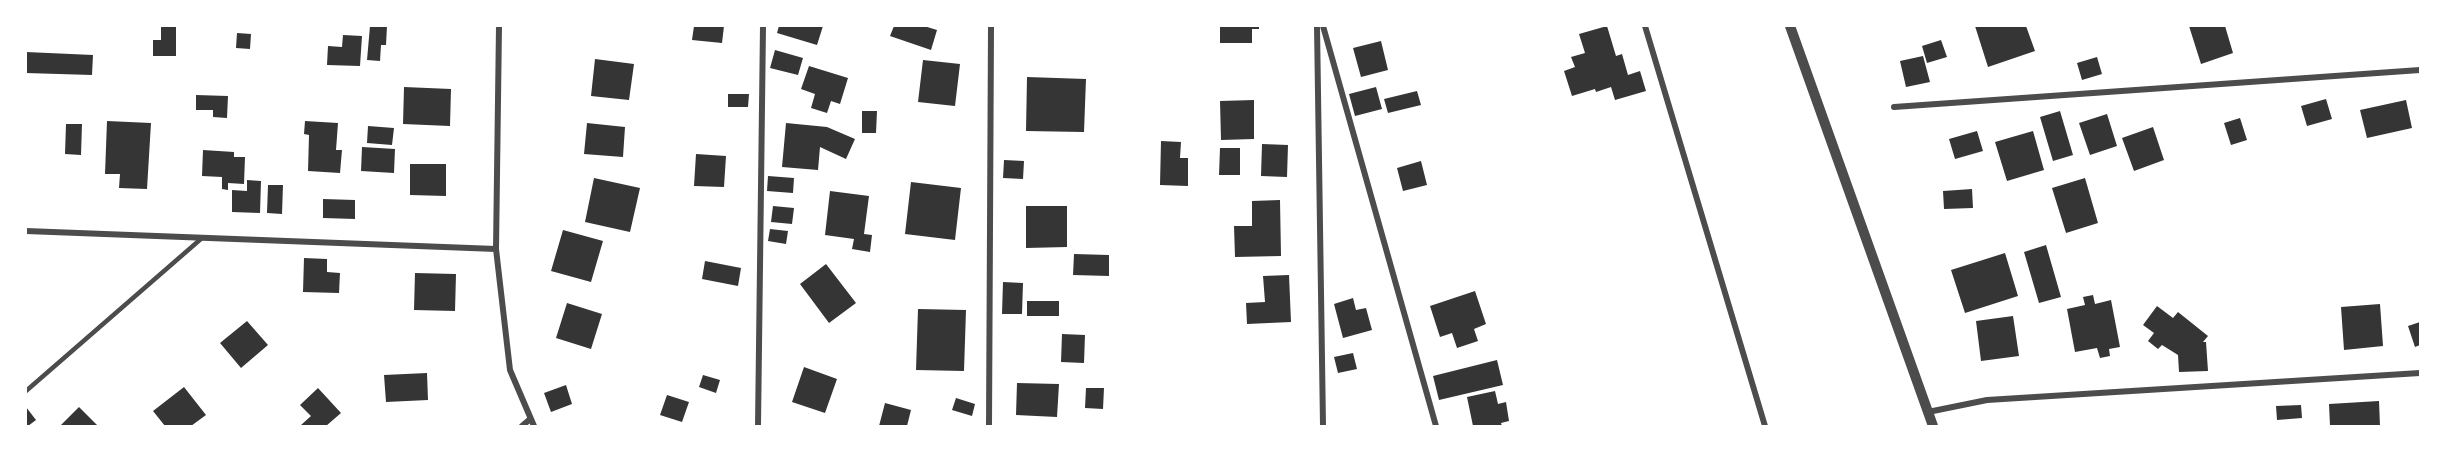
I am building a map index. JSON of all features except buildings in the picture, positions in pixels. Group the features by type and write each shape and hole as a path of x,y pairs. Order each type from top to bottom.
{"street":[{"path":"499,26 496,249 510,370 529,420 534,426"},
{"path":"758,426 763,26"},
{"path":"989,426 991,26"},
{"path":"1317,26 1323,426"},
{"path":"1323,26 1436,426"},
{"path":"1645,26 1765,426"},
{"path":"1790,26 1933,426"},
{"path":"1894,107 2421,70"},
{"path":"26,231 496,249"},
{"path":"1928,412 1987,400 2421,373"},
{"path":"522,426 529,420"}],"lane":[{"path":"26,391 202,238"}]}
